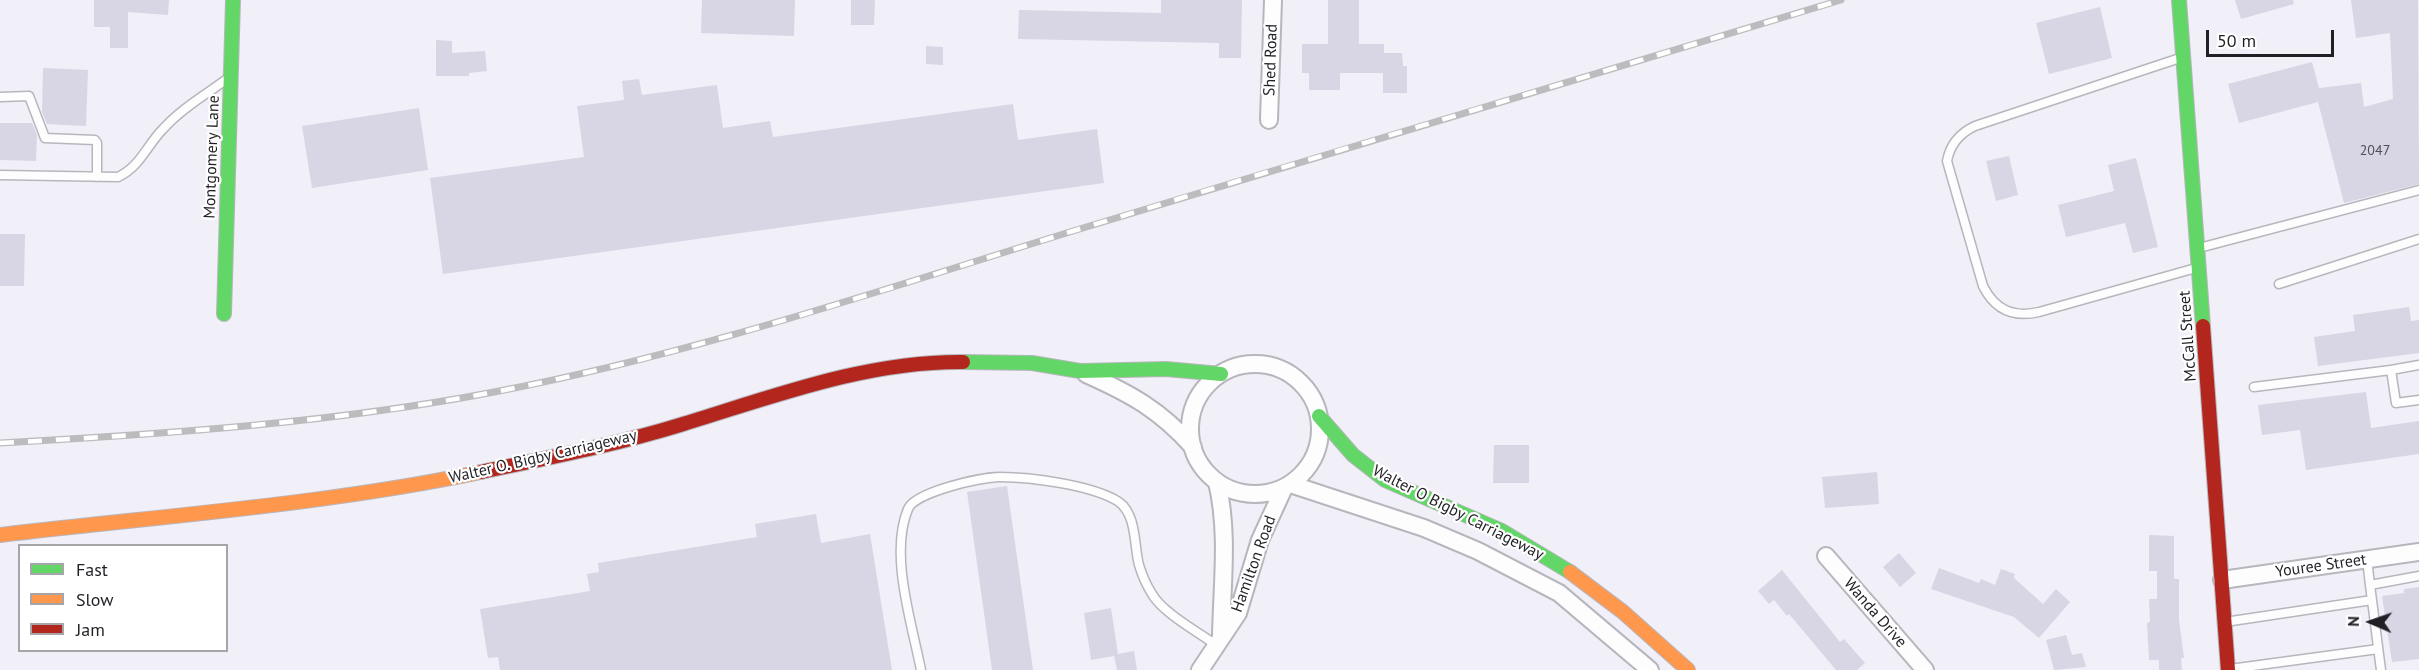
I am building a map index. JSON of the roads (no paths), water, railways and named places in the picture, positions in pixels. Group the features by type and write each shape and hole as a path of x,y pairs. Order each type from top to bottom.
{"street":[{"name":"Montgomery Lane","path":"224,314 233,0"},
{"name":"Shed Road","path":"1269,120 1273,0"},
{"name":"McCall Street","path":"2178,0 2200,267 2228,670"},
{"name":"Walter O. Bigby Carriageway","path":"0,535 433,482 561,456 677,426 809,385 882,369 953,362 1032,363 1080,370 1166,369 1221,374"},
{"name":"Walter O Bigby Carriageway","path":"1287,487 1305,471 1315,455 1320,436 1319,417 1312,397 1299,381 1281,369 1261,364 1240,366 1221,374 1205,387 1195,406 1190,426 1193,447 1202,466 1217,482 1234,491 1254,494 1287,487 1424,528 1488,556 1559,593 1650,670"},
{"name":"Walter O. Bigby Carriageway","path":"1080,370 1152,407 1173,424 1193,447"},
{"name":"Walter O Bigby Carriageway","path":"1319,417 1368,468 1409,491 1504,532 1558,563 1611,603 1688,670"},
{"name":"Hamilton Road","path":"1217,482 1221,501 1225,558 1219,640"},
{"name":"Hamilton Road","path":"1200,670 1238,614 1260,540 1287,487"},
{"name":"Youree Street","path":"2222,580 2419,552"},
{"name":"Wanda Drive","path":"1826,556 1925,670"}],"lane":[{"path":"2183,57 1975,126 1957,139 1949,151 1947,161 1983,286 1991,301 2008,312 2032,313 2200,267"},
{"path":"0,175 118,177 128,172 161,130 231,76"},
{"path":"0,97 29,96 45,138 94,140 97,143 97,177"},
{"path":"2198,248 2419,190"},
{"path":"2279,284 2419,239"},
{"path":"2254,387 2419,365"},
{"path":"2391,370 2396,403 2419,400"},
{"path":"921,670 901,560 902,529 909,506 930,492 998,477 1100,493 1121,503 1133,528 1139,565 1153,597 1176,617 1219,640"},
{"path":"2367,559 2381,670"},
{"path":"2370,585 2419,576"},
{"path":"2225,622 2372,600"},
{"path":"2228,670 2378,650"}],"railway":[{"path":"0,443 248,426 372,412 494,392 640,360 785,320 1841,0"}]}
